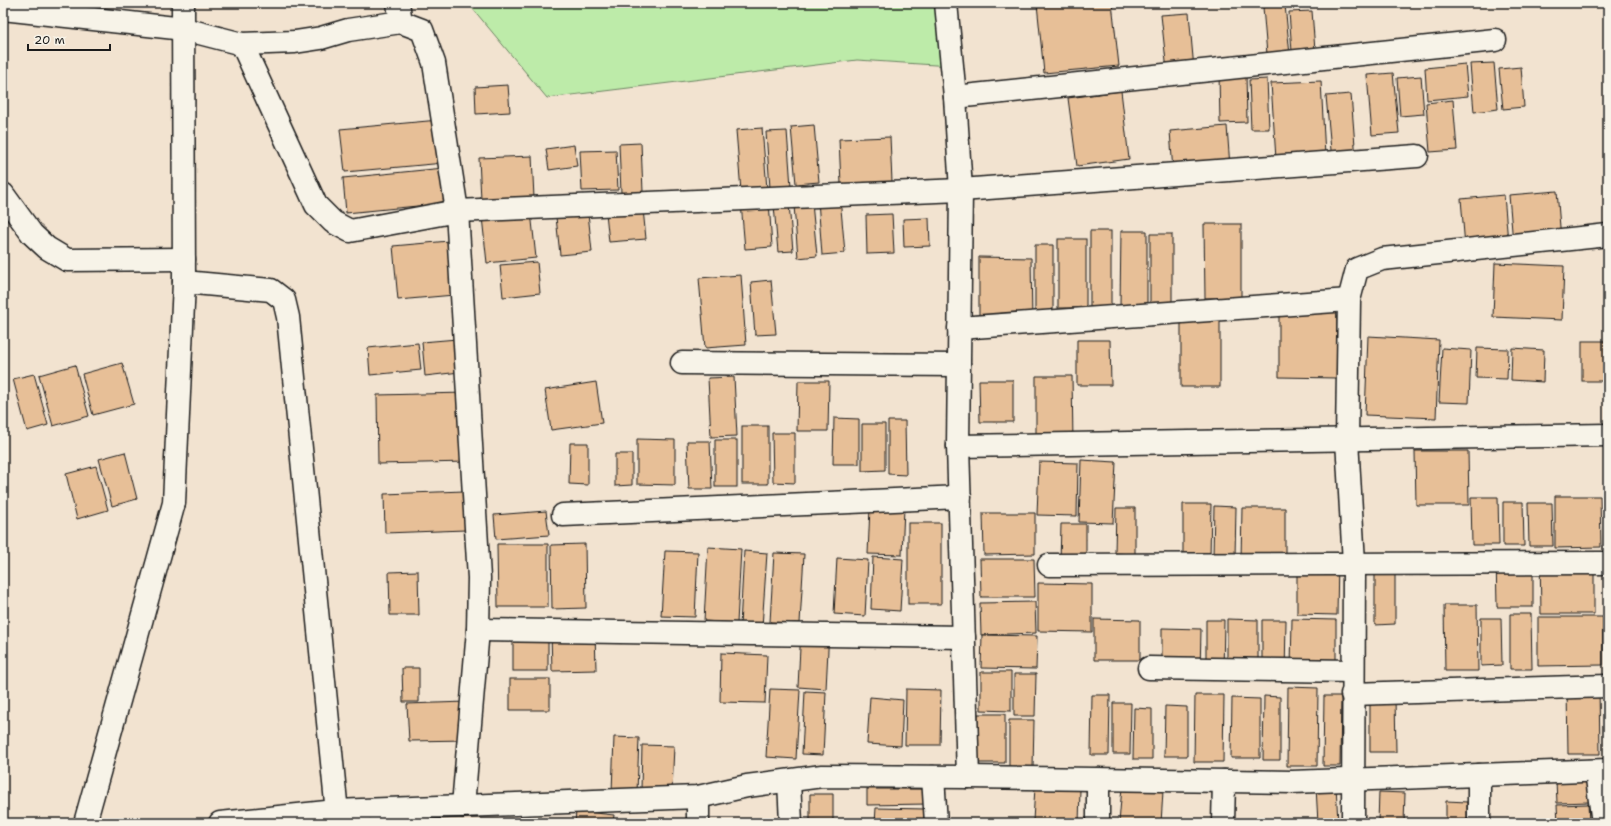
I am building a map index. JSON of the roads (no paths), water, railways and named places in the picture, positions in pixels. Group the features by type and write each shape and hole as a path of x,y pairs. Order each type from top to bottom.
{"street":[{"path":"85,823 174,503 184,282 183,3"},
{"path":"946,3 955,97 961,190 958,446 968,777"},
{"path":"3,9 184,29 242,44 295,42 321,38 400,13 422,30 434,63 457,211 479,578 478,630 453,812"},
{"path":"955,97 1495,40"},
{"path":"242,44 316,205 333,222 350,231 457,211 961,190 1418,156"},
{"path":"3,194 32,234 46,248 67,260 184,259"},
{"path":"1353,823 1352,694 1354,563 1347,440 1349,300 1357,269 1382,259 1608,235"},
{"path":"184,282 271,290 284,300 289,333 337,817"},
{"path":"959,328 1349,300"},
{"path":"682,362 959,365"},
{"path":"958,446 1608,435"},
{"path":"563,516 960,496"},
{"path":"1049,565 1608,563"},
{"path":"478,630 964,637"},
{"path":"1149,668 1353,671"},
{"path":"1352,694 1608,686"},
{"path":"220,823 453,812 698,796 746,786 822,776 1292,782 1602,771 1603,823"},
{"path":"1479,775 1479,823"},
{"path":"933,777 936,823"},
{"path":"1098,779 1098,823"},
{"path":"1224,780 1224,823"},
{"path":"789,781 791,823"},
{"path":"698,796 698,823"}]}
